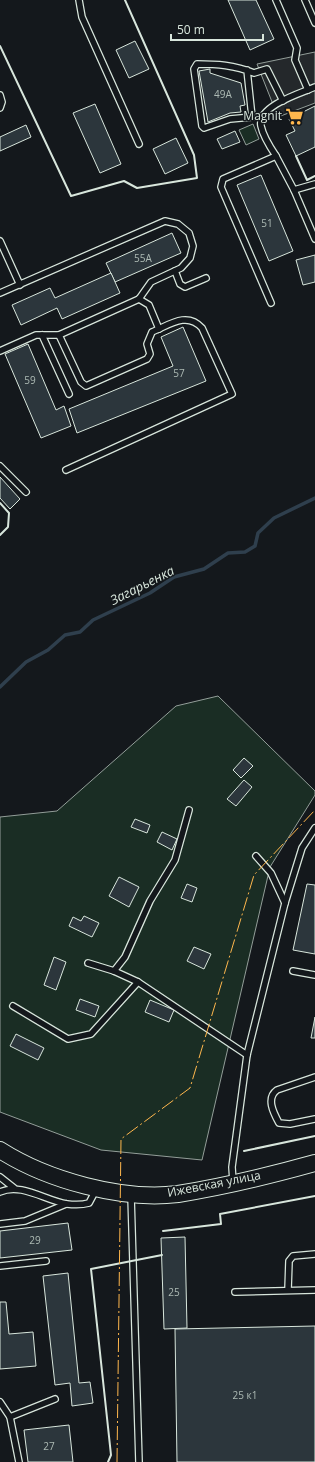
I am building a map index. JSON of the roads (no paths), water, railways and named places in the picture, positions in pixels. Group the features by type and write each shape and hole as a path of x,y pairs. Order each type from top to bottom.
{"street":[{"name":"Ижевская улица","path":"0,1150 52,1175 97,1188 131,1194 177,1194 315,1163"}],"lane":[{"path":"80,0 82,17 139,144"},
{"path":"276,0 297,48 295,60 308,90"},
{"path":"305,0 315,23"},
{"path":"247,70 252,117 230,119 204,128 202,126 195,66 197,64 222,64 238,67 247,70 254,73 265,69 268,70 283,101"},
{"path":"315,87 268,108 260,123 294,190 315,239"},
{"path":"0,95 2,102 0,108"},
{"path":"271,303 220,188 223,179 276,156"},
{"path":"294,190 315,184"},
{"path":"0,293 165,221 178,224 189,233 193,246 190,258 181,268 151,282 139,299 59,335 36,335 0,351"},
{"path":"0,241 20,285"},
{"path":"175,271 180,284 185,287 206,278"},
{"path":"139,299 149,305 159,329"},
{"path":"59,335 81,382 86,386 147,359 150,354 147,344 152,332 180,320 189,319 197,322 202,328 232,394 66,470"},
{"path":"42,335 69,394"},
{"path":"0,466 26,492"},
{"path":"114,971 125,957 150,901 175,860 189,810"},
{"path":"233,1182 232,1167 247,1056 285,904 302,848 315,828"},
{"path":"256,856 271,873 285,904"},
{"path":"88,963 114,971 138,982 247,1056"},
{"path":"294,971 315,976"},
{"path":"13,1006 68,1039 91,1034 138,982"},
{"path":"315,1077 277,1090 273,1093 271,1103 279,1123 284,1125 315,1119"},
{"path":"0,1177 14,1188 66,1204 89,1203 97,1188"},
{"path":"1,1190 14,1188"},
{"path":"131,1194 139,1462"},
{"path":"0,1224 25,1221 66,1204"},
{"path":"288,1290 289,1261 294,1256 315,1254"},
{"path":"0,1266 46,1261"},
{"path":"235,1292 315,1290"},
{"path":"10,1417 55,1399"},
{"path":"0,1402 10,1417 19,1462"}],"waterway":[{"name":"Загарьенка","path":"0,687 26,662 48,650 65,635 80,632 93,620 150,593 174,577 204,569 228,553 245,552 255,546 258,533 274,518 315,498"}],"place":[{"name":"Magnit","path":"295,116"}]}
